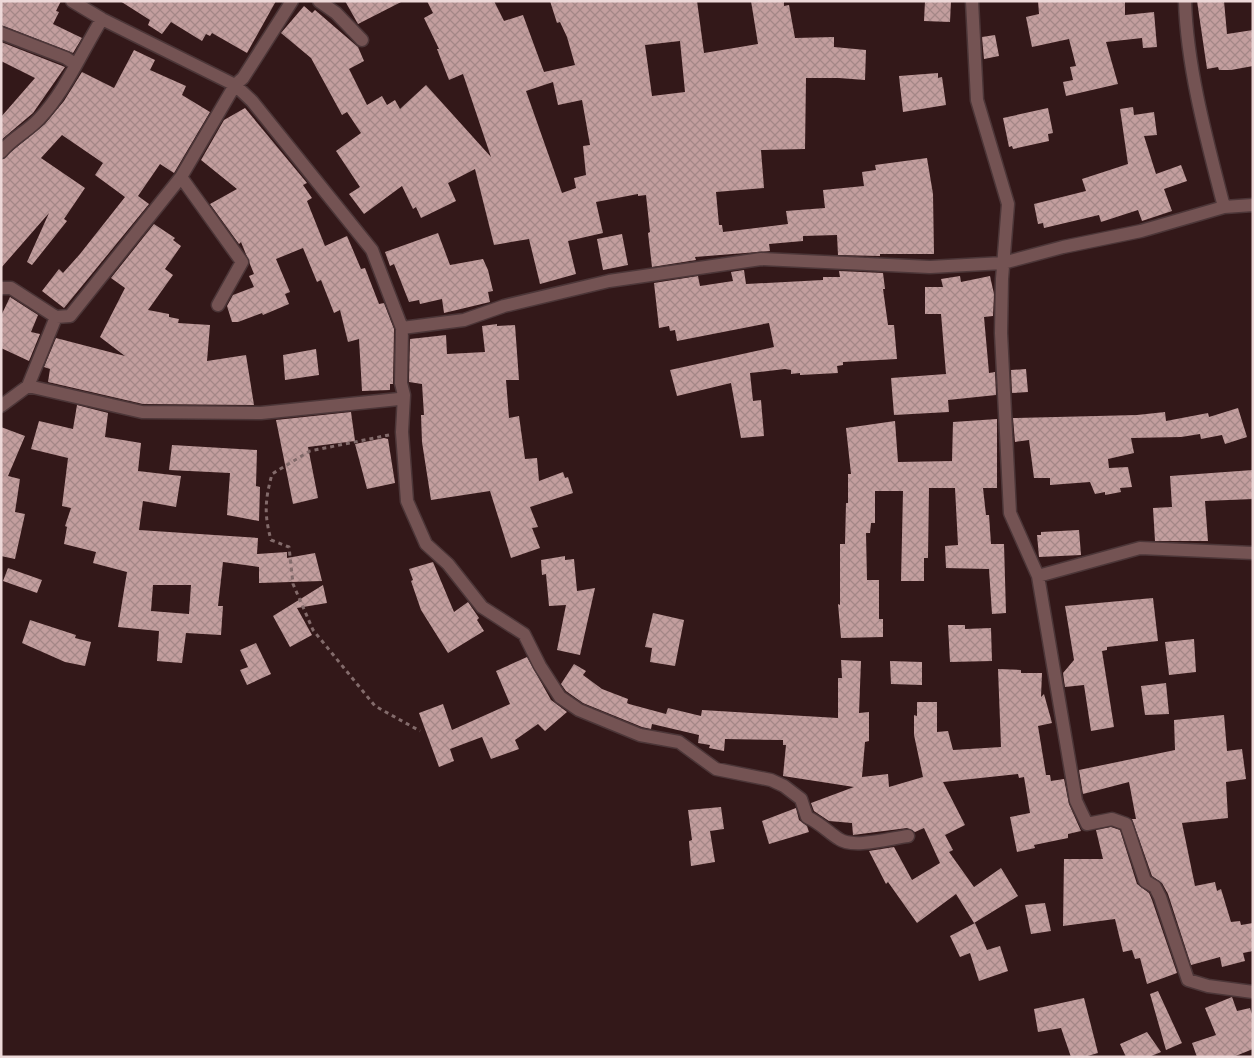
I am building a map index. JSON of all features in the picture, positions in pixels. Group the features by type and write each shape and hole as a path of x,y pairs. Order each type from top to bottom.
{"street":[{"path":"1,288 11,288 56,317 70,316 181,177 235,85 243,78 292,1"},
{"path":"319,1 336,13 362,40"},
{"path":"972,1 978,100 1008,204 1003,263 1001,333 1010,513 1038,576 1076,801 1087,824 1112,819 1126,824 1145,881 1155,887 1160,897 1188,980 1208,986 1253,992"},
{"path":"1185,1 1185,21 1204,126 1224,207"},
{"path":"78,3 102,18 235,85 252,101 372,250 402,328 401,383 404,395 402,432 407,501 426,544 448,564 482,607 524,634 540,666 560,696 579,710 640,735 679,742 716,769 771,780 784,786 800,799 807,817 821,824 840,840 853,844 908,836"},
{"path":"1,152 10,140 38,120 58,96 102,18"},
{"path":"1,33 66,58 75,64"},
{"path":"181,177 242,262 218,305"},
{"path":"402,328 464,320 504,306 609,281 761,259 930,266 1003,263 1063,247 1141,231 1224,207 1253,205"},
{"path":"1,406 28,386 56,317"},
{"path":"28,386 142,412 261,414 399,399 404,395"},
{"path":"1038,576 1140,548 1253,554"}],"path":[{"path":"402,432 310,451 272,474 265,501 266,520 271,540 289,547 293,584 313,630 375,706 420,732"}],"building":[{"path":"1,1 61,1 56,11 59,12 53,24 82,38 73,53 1,25"},
{"path":"120,1 276,1 247,53 212,33 210,36 206,34 202,41 171,22 162,34 148,25 150,20"},
{"path":"345,1 403,1 358,24"},
{"path":"427,1 494,1 504,21 523,15 544,72 575,65 567,37 560,22 557,23 550,1 697,1 704,53 758,44 751,1 784,1 784,6 789,5 795,38 834,37 834,47 866,50 865,80 806,78 805,149 761,150 764,188 716,192 719,225 722,225 723,232 788,224 786,211 825,208 823,190 864,186 862,172 876,170 875,165 927,158 933,194 934,254 838,255 837,235 803,236 803,241 769,244 770,251 695,257 696,260 652,267 646,195 638,196 638,194 596,202 603,233 568,241 576,274 540,284 529,239 494,245 475,169 448,183 456,201 421,218 416,207 413,209 402,186 364,214 349,194 360,187 336,151 361,133 347,112 342,115 311,58 281,33 304,6 312,13 315,10 358,47 364,61 349,69 367,105 382,96 387,105 395,100 400,109 426,85 491,157 463,74 449,80 437,49 439,49 424,18 433,13","holes":["680,41 685,92 652,96 645,45","553,82 558,105 582,100 590,145 583,146 586,175 574,178 576,188 562,193 526,91"]},
{"path":"925,1 951,1 950,22 924,21"},
{"path":"1038,1 1125,1 1125,15 1154,12 1157,47 1143,48 1142,38 1106,42 1118,84 1066,96 1063,82 1073,80 1070,67 1076,66 1069,39 1032,47 1026,17 1039,14"},
{"path":"1197,1 1224,1 1227,34 1253,30 1253,66 1231,70 1219,70 1218,67 1207,69"},
{"path":"995,35 999,56 984,59 982,37"},
{"path":"1,42 65,67 33,113 1,140 1,117 35,78 1,61"},
{"path":"134,50 155,60 150,70 186,86 182,95 210,112 174,173 160,164 138,196 149,204 64,308 42,291 59,269 63,273 80,254 125,197 95,175 103,163 62,135 41,158 85,188 64,219 67,221 32,265 27,262 49,213 1,268 1,160 45,124 64,101 82,72 114,88"},
{"path":"938,73 938,78 942,77 946,105 903,112 899,76"},
{"path":"1133,107 1134,115 1154,112 1157,135 1144,136 1156,174 1181,165 1187,181 1164,189 1172,211 1142,221 1138,210 1101,222 1099,215 1044,228 1043,223 1038,224 1034,204 1086,191 1082,179 1128,164 1120,109"},
{"path":"245,108 307,183 303,185 312,198 307,201 325,246 347,236 361,269 365,268 379,304 384,303 394,329 393,384 390,384 390,390 362,391 359,339 348,342 340,310 334,313 321,280 317,282 303,248 276,259 290,292 285,294 289,304 263,315 262,313 238,322 232,322 227,306 233,295 254,287 249,276 254,274 241,242 239,244 210,204 237,189 201,160 224,120"},
{"path":"1048,108 1053,133 1048,134 1049,141 1013,149 1012,146 1009,147 1003,118"},
{"path":"154,224 175,238 173,240 181,246 165,269 173,275 148,310 169,314 169,317 179,319 178,323 210,325 207,361 246,355 254,405 143,404 48,382 50,369 44,367 56,338 125,356 100,337 125,288 111,278"},
{"path":"438,233 450,265 483,259 493,291 488,292 490,302 444,313 442,299 420,304 419,300 409,302 394,264 390,266 385,252"},
{"path":"622,234 628,265 603,270 597,239"},
{"path":"744,270 746,284 823,280 823,277 840,277 839,271 883,273 885,289 883,289 888,325 894,325 897,359 843,362 843,365 837,366 838,373 800,375 800,373 791,374 791,370 785,369 750,373 753,401 761,400 764,436 741,438 731,383 677,396 670,370 774,347 769,323 677,341 675,330 670,331 669,326 659,328 654,283 698,276 700,286 733,281 731,272"},
{"path":"960,276 961,282 990,276 994,294 993,316 984,317 989,373 995,372 996,395 948,400 949,412 894,415 891,378 946,374 941,314 925,314 925,287 943,287 941,279"},
{"path":"10,297 38,315 31,332 40,334 29,361 1,348 1,316"},
{"path":"497,324 497,326 515,325 519,380 506,380 509,418 519,416 525,459 537,458 539,481 563,472 565,478 568,477 573,493 530,507 538,527 532,528 540,548 511,558 490,491 431,500 422,442 421,415 424,415 422,384 409,382 410,339 446,335 447,354 485,352 482,326"},
{"path":"316,349 319,375 285,380 283,355"},
{"path":"1026,369 1028,392 1012,393 1011,370"},
{"path":"77,405 108,413 105,437 141,443 138,471 181,476 176,507 143,501 139,530 258,538 257,554 287,552 287,558 315,553 322,581 259,583 259,567 223,562 218,606 223,606 221,635 186,633 182,663 157,661 159,631 118,627 127,572 93,563 96,552 64,544 67,527 65,526 71,508 62,506 68,458 31,449 39,421 73,429","holes":["153,585 191,585 189,614 151,611"]},
{"path":"1238,408 1247,437 1225,444 1222,435 1201,439 1200,434 1181,437 1131,438 1134,453 1108,459 1109,468 1128,467 1132,487 1120,488 1121,492 1105,495 1105,492 1095,494 1090,482 1050,485 1050,478 1034,478 1029,440 1015,442 1013,418 1137,415 1165,412 1166,421 1208,413 1209,417"},
{"path":"351,412 355,441 308,447 318,498 293,504 276,420"},
{"path":"997,419 997,488 983,488 986,515 989,515 991,544 1004,544 1006,613 992,614 989,569 946,568 945,546 958,545 955,488 929,488 928,558 924,558 924,581 901,581 903,491 875,491 875,523 871,523 870,533 866,533 867,580 879,580 879,619 883,619 883,637 841,638 838,604 840,605 840,544 845,544 848,474 851,474 846,428 895,421 898,462 952,461 953,422"},
{"path":"1,427 25,436 8,476 20,479 15,512 25,514 15,559 1,556"},
{"path":"384,438 388,439 395,483 367,489 355,444"},
{"path":"172,445 257,450 256,486 260,487 259,521 227,515 230,473 169,470"},
{"path":"1253,470 1253,499 1205,501 1208,541 1155,541 1153,508 1172,507 1170,476"},
{"path":"1079,530 1081,555 1039,557 1037,535 1041,535 1041,532"},
{"path":"565,556 565,560 574,559 577,591 595,588 580,655 557,650 566,605 549,606 546,574 542,575 541,560"},
{"path":"433,562 454,612 468,602 479,618 477,620 484,631 448,653 421,610 409,569"},
{"path":"8,568 42,580 37,593 3,581"},
{"path":"323,585 327,603 297,608 312,635 290,647 273,616"},
{"path":"1153,598 1158,641 1107,647 1107,650 1102,651 1114,727 1091,731 1084,685 1065,687 1063,673 1074,660 1065,606"},
{"path":"653,613 684,620 675,666 650,662 652,648 645,647"},
{"path":"30,620 76,635 75,638 91,642 85,666 65,662 22,643"},
{"path":"948,625 965,625 965,629 991,628 992,661 950,662"},
{"path":"1194,639 1196,672 1169,675 1165,642"},
{"path":"256,643 271,674 247,685 240,670 248,667 240,650"},
{"path":"527,657 551,700 567,712 545,731 538,724 515,740 519,749 491,759 482,737 450,749 454,761 439,767 419,713 443,704 452,730 510,704 496,671"},
{"path":"841,660 861,661 859,713 869,712 869,741 865,742 862,777 888,774 889,787 923,777 914,735 914,715 917,716 917,702 937,702 937,732 948,731 953,750 1001,747 998,669 1021,670 1021,673 1042,673 1041,697 1044,694 1052,723 1038,726 1046,775 1050,775 1051,781 1064,779 1069,804 1081,831 1068,834 1068,838 1034,845 1035,848 1017,852 1010,817 1030,813 1024,777 1019,778 1018,774 943,782 965,825 945,835 953,850 949,852 974,887 1001,868 1018,896 974,923 956,894 917,923 888,882 886,884 869,851 894,847 912,880 940,863 924,828 915,832 907,828 853,835 852,823 829,821 814,811 811,803 854,787 783,776 786,745 783,745 783,740 725,739 724,751 709,748 710,745 698,743 699,735 652,724 651,729 642,727 583,703 566,691 561,684 574,664 586,671 583,675 602,689 628,699 627,703 666,714 668,708 701,716 702,710 838,718 838,678 842,678"},
{"path":"890,661 922,662 922,685 891,684"},
{"path":"1166,683 1169,714 1145,715 1141,686"},
{"path":"1224,715 1227,751 1242,749 1246,779 1226,782 1228,818 1182,823 1195,886 1215,882 1217,891 1221,889 1231,922 1240,921 1241,925 1253,923 1253,951 1243,953 1245,961 1222,967 1220,957 1191,965 1168,894 1162,883 1152,876 1132,819 1136,819 1129,782 1083,794 1079,770 1175,750 1174,720"},
{"path":"721,807 724,829 710,831 715,862 691,866 689,841 692,840 688,810"},
{"path":"796,808 799,820 807,826 809,832 769,844 762,821"},
{"path":"1111,827 1120,830 1137,884 1149,893 1177,973 1147,984 1140,958 1135,959 1132,950 1123,952 1115,919 1063,926 1064,859 1103,859 1096,830"},
{"path":"1045,903 1051,931 1031,934 1025,905"},
{"path":"975,923 987,950 1000,946 1008,971 979,981 970,953 960,957 950,936"},
{"path":"1158,991 1182,1043 1166,1050 1150,994"},
{"path":"1232,997 1237,1011 1250,1008 1253,1017 1253,1049 1233,1057 1197,1057 1192,1043 1216,1035 1205,1008"},
{"path":"1084,998 1098,1053 1084,1057 1071,1057 1061,1028 1038,1032 1034,1009"},
{"path":"1147,1032 1161,1052 1149,1057 1126,1057 1120,1044"}]}
